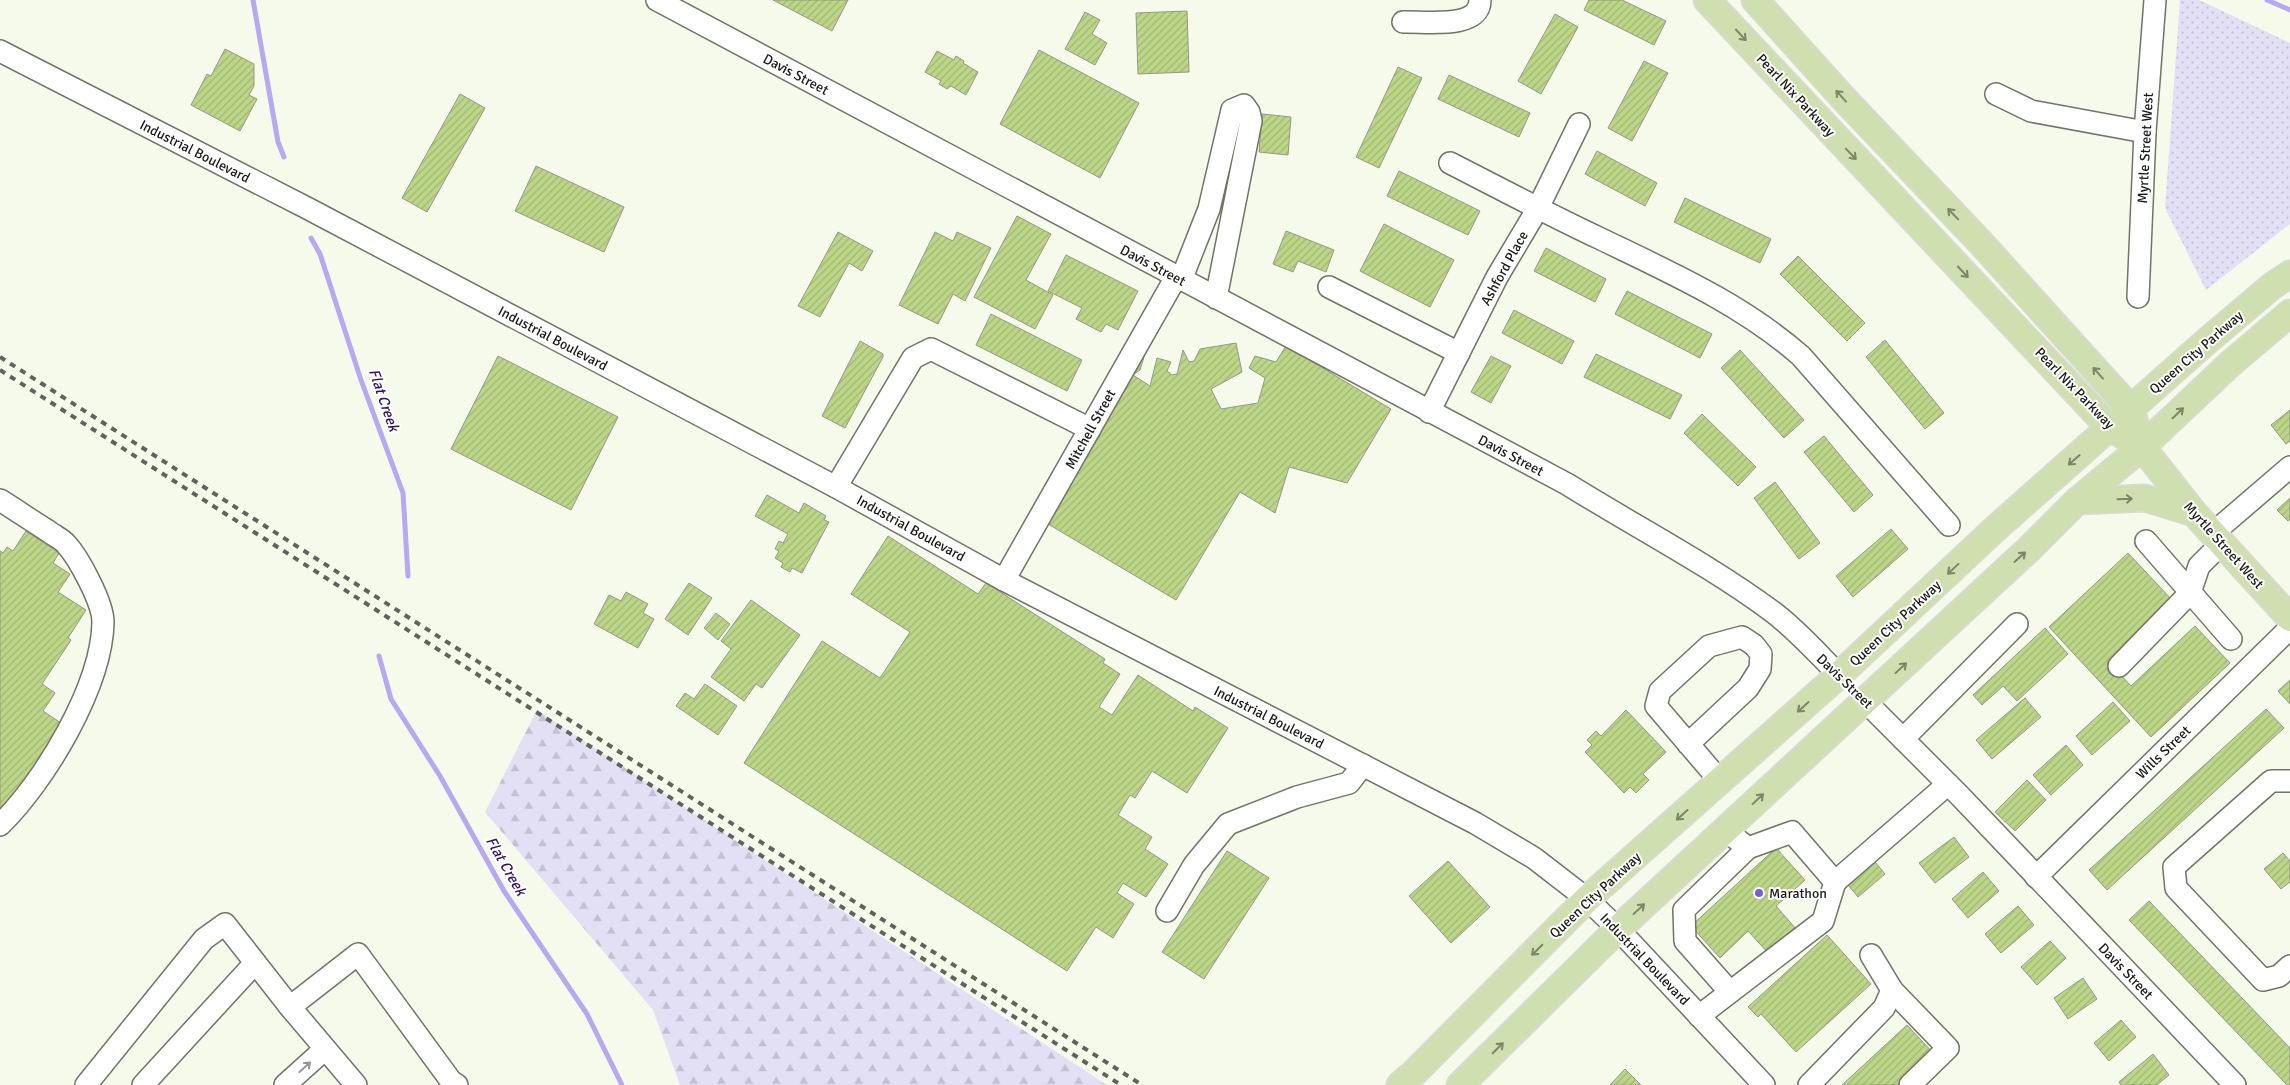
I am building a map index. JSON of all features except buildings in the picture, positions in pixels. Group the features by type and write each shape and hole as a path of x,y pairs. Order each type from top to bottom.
{"main road":[{"name":"Pearl Nix Parkway","path":"1707,0 2110,428 2142,447"},
{"name":"Pearl Nix Parkway","path":"1755,0 1845,100 1980,242 2131,410 2142,447"},
{"name":"Queen City Parkway","path":"1400,1085 1428,1060 1588,900 1839,675 1996,529 2207,341 2272,286 2290,274"},
{"path":"1462,1083 1618,928 1866,701 2029,549 2077,501 2142,447 2230,364 2290,313"},
{"name":"Myrtle Street West","path":"2142,447 2216,539 2290,618"},
{"path":"2077,501 2145,498 2194,513"},
{"name":"Davis Street","path":"1839,675 1866,701"}],"street":[{"name":"Davis Street","path":"657,0 1567,484 1630,523 1718,573 1775,614 1839,675"},
{"path":"1404,22 1464,21 1474,16 1480,8 1480,0"},
{"name":"Myrtle Street West","path":"2138,297 2145,132 2155,0"},
{"name":"Industrial Boulevard","path":"0,51 307,208 836,487 1004,580 1474,823 1534,858 1588,900 1618,928 1764,1085"},
{"path":"1996,94 2030,111 2145,132"},
{"name":"Mitchell Street","path":"1004,580 1178,278 1209,209 1232,110 1244,105 1252,121 1216,298"},
{"name":"Ashford Place","path":"1429,412 1498,277 1538,208 1579,124"},
{"path":"1450,163 1692,283 1782,338 1801,356 1949,526"},
{"path":"1328,287 1459,352"},
{"path":"836,487 914,358 931,349 1090,428"},
{"path":"2119,666 2190,593 2199,566 2216,539 2290,467"},
{"path":"0,500 66,543 98,595 103,621 100,646 86,693 58,750 18,807 0,825"},
{"path":"2146,542 2231,639"},
{"path":"1903,739 2017,624"},
{"name":"Wills Street","path":"2036,876 2290,628"},
{"path":"1688,744 1748,688 1760,670 1761,654 1754,644 1742,637 1708,646 1660,691 1656,706 1688,744 1720,781"},
{"name":"Davis Street","path":"1866,701 1948,784 2235,1085"},
{"path":"1166,911 1194,865 1228,824 1297,797 1348,783 1363,765"},
{"path":"2290,781 2270,781 2174,868 2176,888 2263,980 2279,976 2290,966"},
{"path":"1699,1016 1824,921 1835,882 1948,784"},
{"path":"1725,830 1748,848"},
{"path":"1730,992 1685,941 1684,910 1748,848 1792,832 1835,882"},
{"path":"1679,873 1702,893"},
{"path":"86,1085 204,939 225,924 290,1007 356,1085"},
{"path":"290,1007 358,954 451,1081 457,1085"},
{"path":"1871,955 1892,990 1948,1048 1910,1085"},
{"path":"143,1085 256,963"},
{"path":"1809,1085 1884,1008 1892,990"},
{"path":"285,1085 325,1049"}],"green space":[{"path":"2180,0 2199,0 2290,43 2290,224 2206,290 2165,208"},
{"path":"537,710 1107,1085 680,1085 653,1010 485,812"}],"waterway":[{"name":"Flat Creek","path":"253,0 278,142 284,157"},
{"path":"2267,0 2290,10"},
{"name":"Flat Creek","path":"311,238 320,254 361,380 403,493 408,576"},
{"name":"Flat Creek","path":"379,656 391,699 440,776 504,891 587,1014 622,1085"}],"railway":[{"path":"0,357 1142,1085"},
{"path":"0,370 1121,1085"}],"place":[{"name":"Marathon","path":"1759,893"}]}
